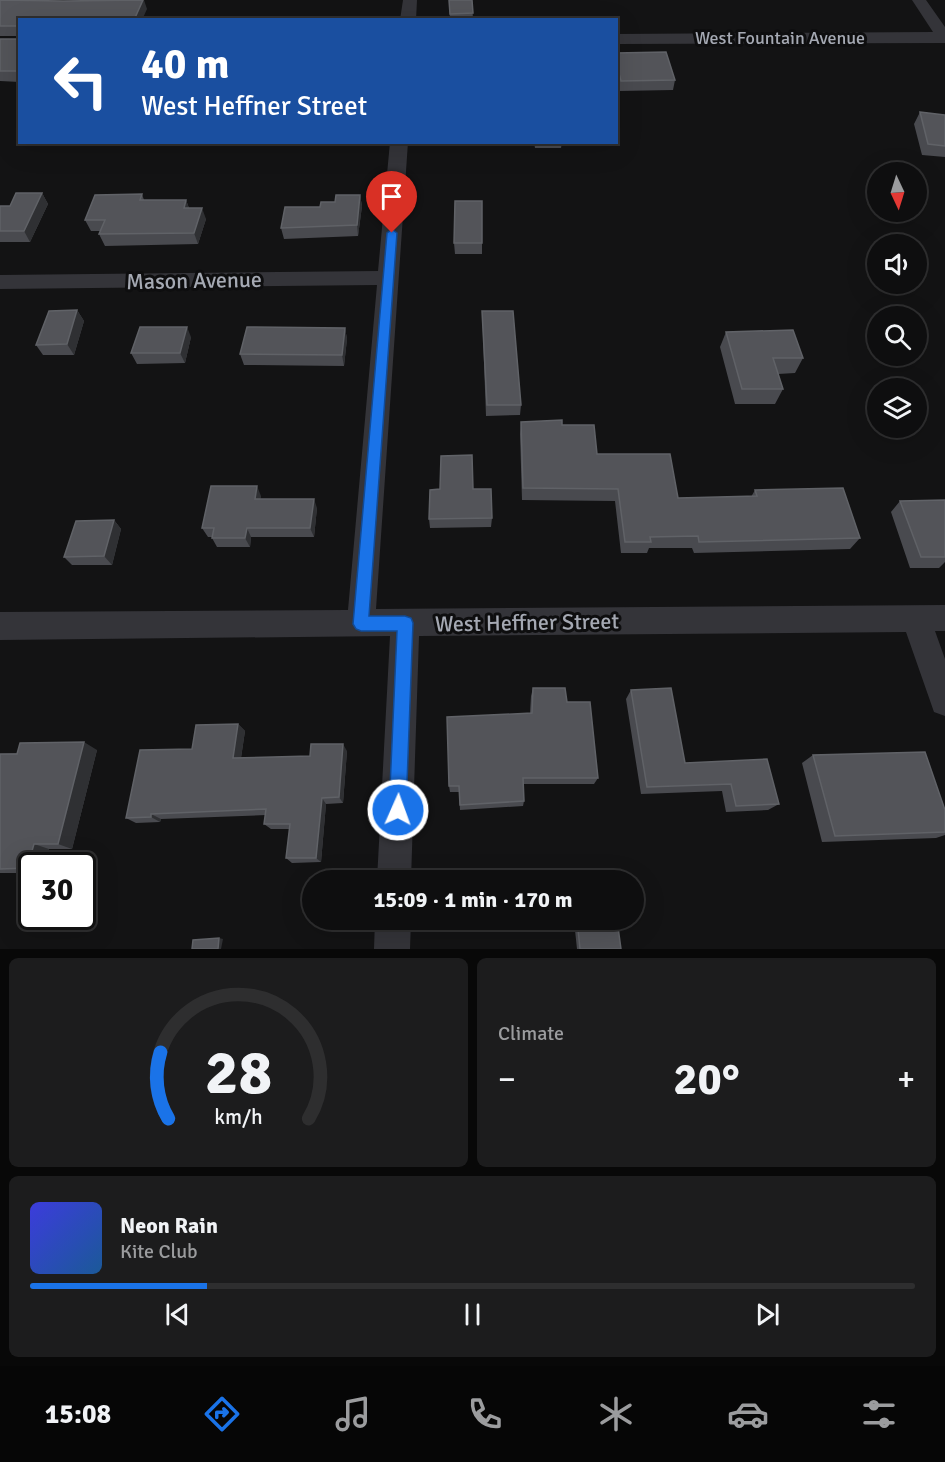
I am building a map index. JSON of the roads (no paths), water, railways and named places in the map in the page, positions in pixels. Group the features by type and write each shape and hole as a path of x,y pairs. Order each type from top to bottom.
{"street":[{"path":"408,18 410,0"},
{"path":"919,0 944,37"},
{"name":"West Fountain Avenue","path":"618,39 944,37"},
{"path":"361,624 399,144"},
{"name":"Mason Avenue","path":"0,282 389,278"},
{"path":"916,618 945,701"},
{"name":"West Heffner Street","path":"0,626 945,618"},
{"path":"394,870 405,623"},
{"path":"392,949 393,930"}]}
